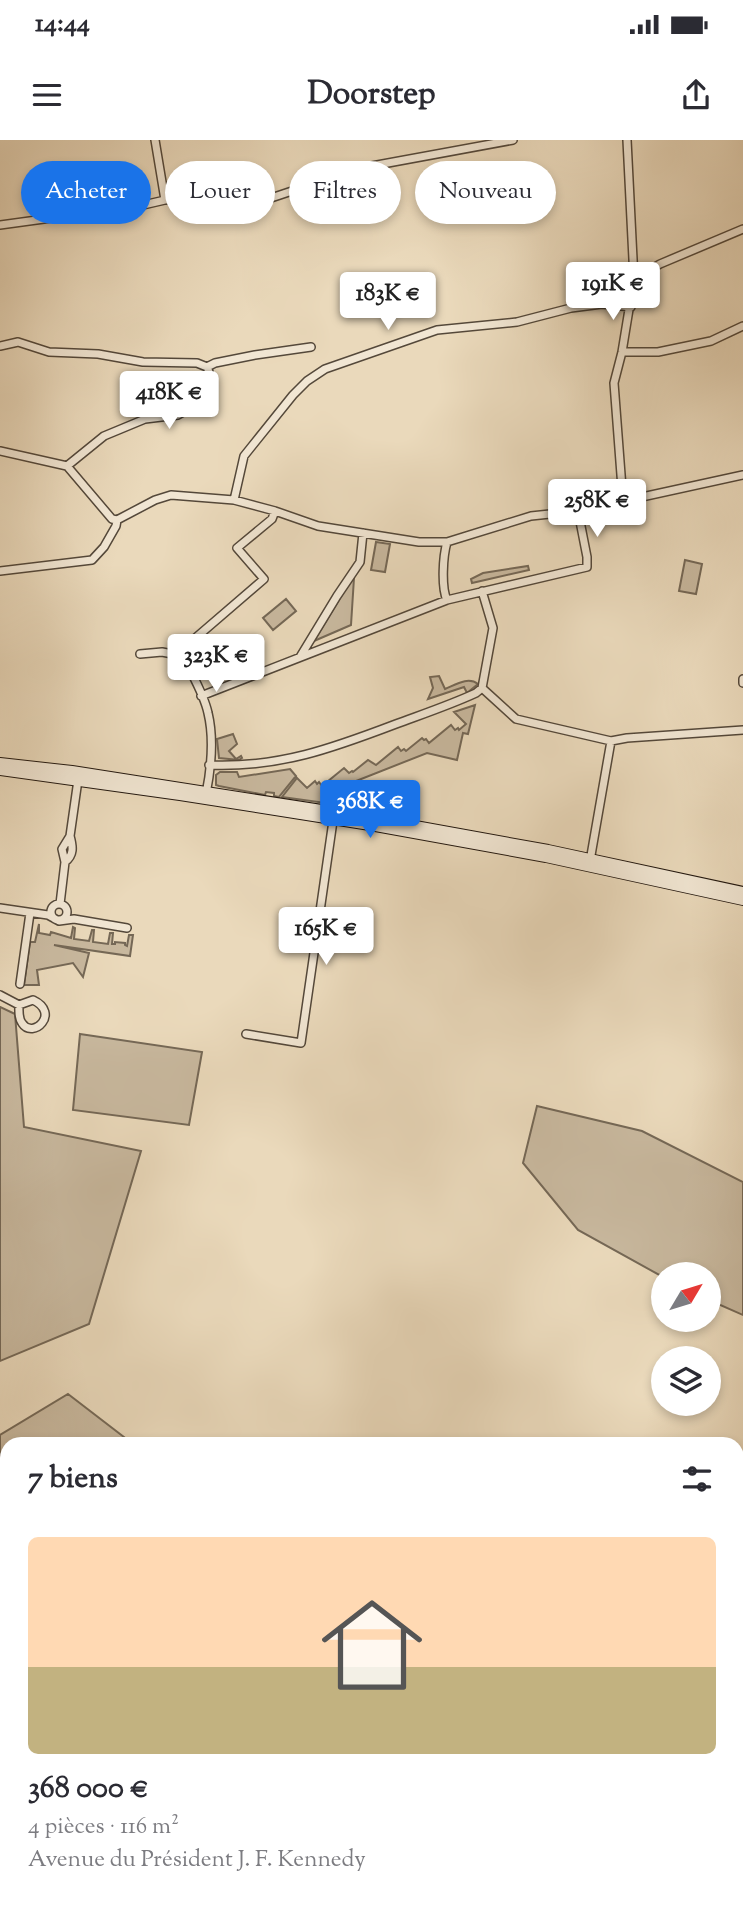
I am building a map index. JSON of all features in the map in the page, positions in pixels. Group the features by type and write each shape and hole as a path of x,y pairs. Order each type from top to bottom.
{"main road":[{"path":"0,763 72,771 548,850 590,863 743,900"},
{"path":"0,770 206,795"},
{"path":"590,863 619,864 743,892"}],"street":[{"path":"0,225 165,200 155,140"},
{"path":"275,197 339,172 513,140"},
{"path":"623,501 614,383 631,307 634,279 627,140"},
{"path":"634,279 660,264 743,229"},
{"path":"234,500 244,456 293,395 325,369 437,330 517,322 571,308 602,304 631,307"},
{"path":"622,352 658,352 711,341 743,326"},
{"path":"0,346 18,342 49,352 98,354 143,362 197,363 207,367 256,355 311,347"},
{"path":"67,466 104,436 145,419 178,415 203,401 209,392 207,367"},
{"path":"0,451 67,466 112,519 117,520 155,500 171,495 234,500 318,526 419,542 447,542 531,516 578,511 743,475"},
{"path":"186,647 264,579 237,548 272,519 275,511"},
{"path":"201,696 447,600 587,567 578,511"},
{"path":"0,571 92,560 104,547 117,520"},
{"path":"300,657 360,562 363,533"},
{"path":"447,542 444,580 444,595 447,600"},
{"path":"209,765 237,766 305,756 436,709 482,688 493,628 482,591"},
{"path":"140,654 162,652 183,656 208,712 210,729 206,795"},
{"path":"482,688 516,719 611,741 743,730"},
{"path":"590,863 611,741"},
{"path":"60,904 65,862 62,849 69,836 78,780"},
{"path":"246,1034 301,1043 334,815"},
{"path":"60,904 74,919"},
{"path":"60,904 51,909 51,915 55,919 74,919 127,928"},
{"path":"0,908 48,915 55,919 62,919 66,912"},
{"path":"20,984 30,913"},
{"path":"0,995 19,1005 33,1000 41,1004 46,1011 40,1026 24,1026 20,1020 19,1005"}],"shaded area":[{"path":"376,542 390,544 385,572 371,570"},
{"path":"685,560 702,564 696,594 679,591"},
{"path":"528,566 529,570 472,583 471,579 483,573"},
{"path":"354,578 351,625 314,641 351,580"},
{"path":"286,599 296,611 273,630 263,618"},
{"path":"439,676 445,689 466,681 478,684 467,693 464,687 428,699 433,688 430,677"},
{"path":"475,705 468,734 463,733 457,760 427,753 351,783 347,806 282,797 297,778 307,788 315,781 322,786 344,768 349,773 353,772 368,760 376,765 398,747 401,751 406,751 422,738 429,743 451,725 455,730 459,730 466,724 454,712"},
{"path":"233,734 237,744 229,751 236,759 241,756 242,758 239,760 219,758 217,739"},
{"path":"290,769 296,776 279,797 274,796 274,793 266,792 265,795 216,785 216,775 220,772 237,772 239,777"},
{"path":"39,924 39,933 50,935 51,932 71,938 73,927 74,939 89,941 94,930 93,942 108,944 110,933 113,933 112,944 125,943 127,946 129,935 133,935 130,956 54,945 89,953 83,977 73,963 37,970 39,985 24,985 30,942 35,942"},
{"path":"0,1007 15,1014 24,1127 141,1151 89,1324 0,1361"},
{"path":"80,1034 202,1052 189,1125 73,1110"},
{"path":"537,1106 642,1131 743,1182 743,1315 721,1305 721,1262 651,1262 651,1270 578,1230 523,1163"},
{"path":"68,1394 124,1437 0,1437"}]}
